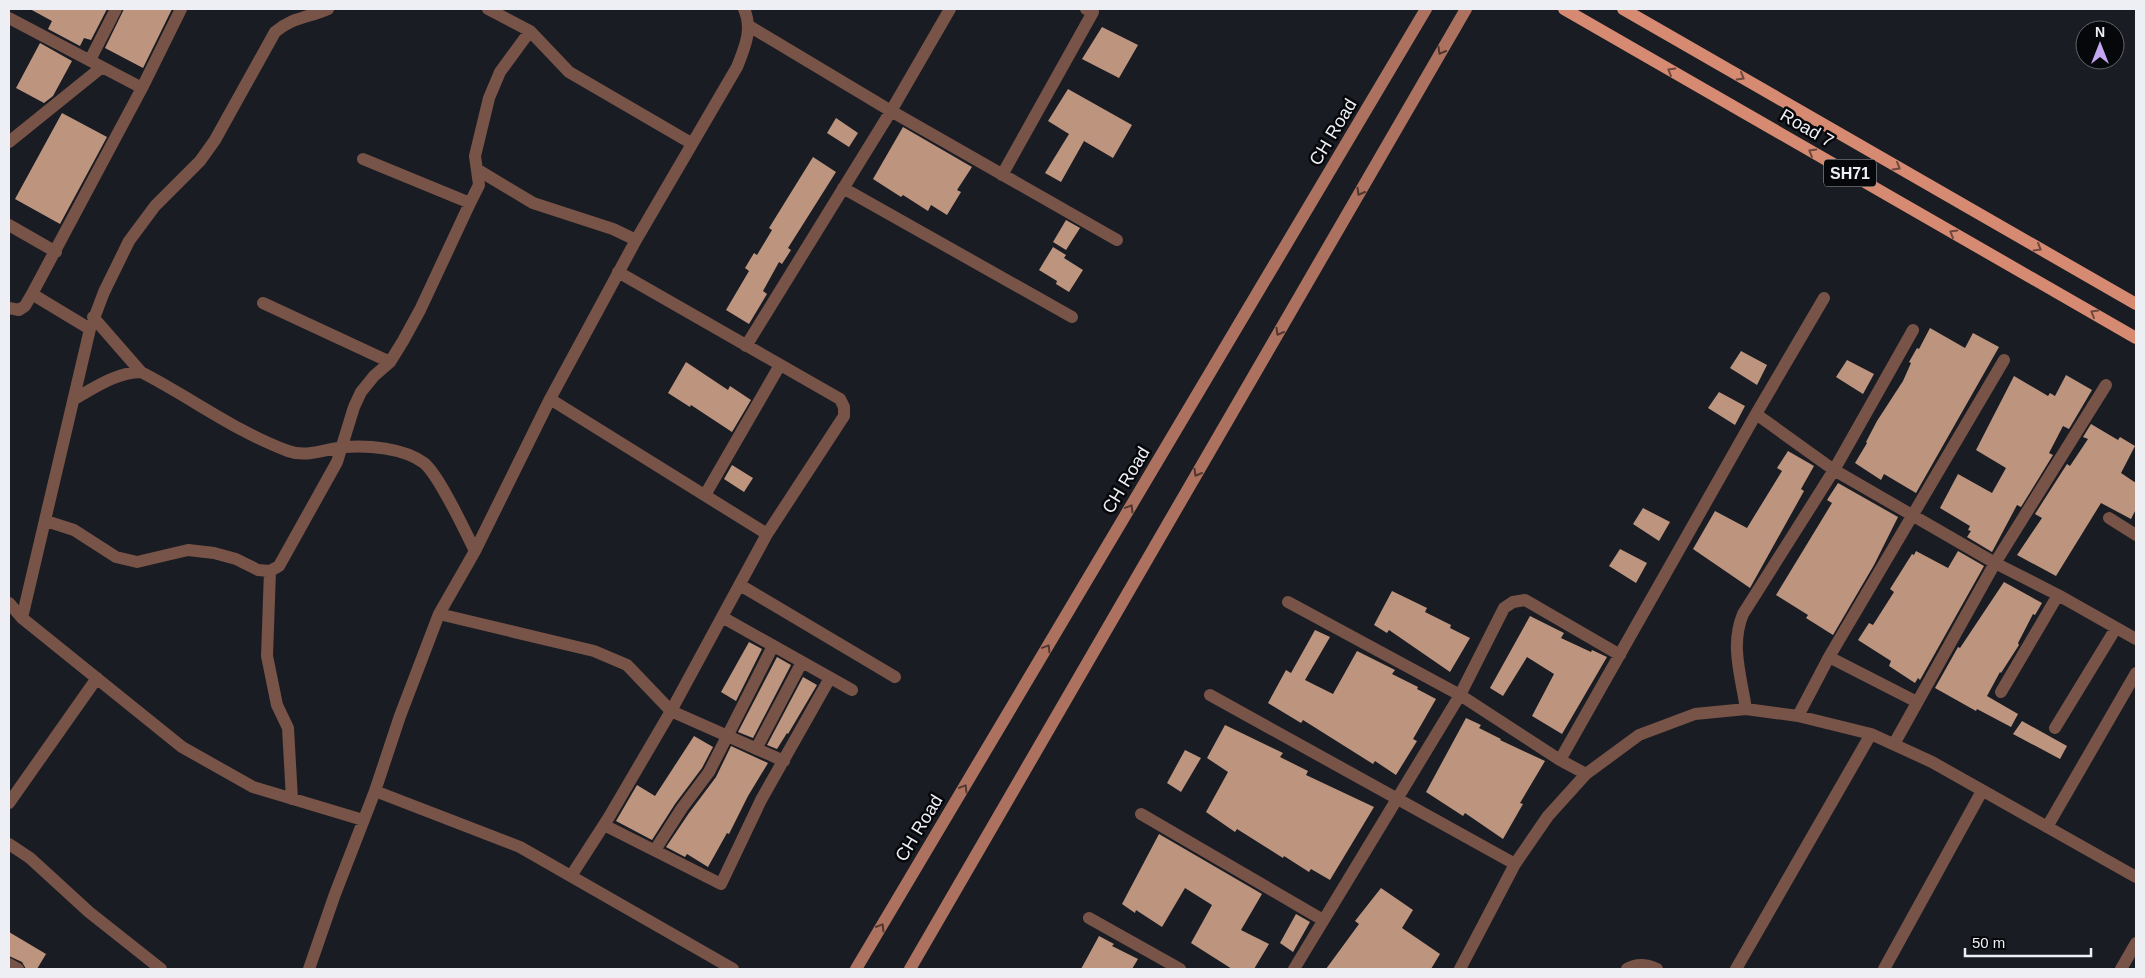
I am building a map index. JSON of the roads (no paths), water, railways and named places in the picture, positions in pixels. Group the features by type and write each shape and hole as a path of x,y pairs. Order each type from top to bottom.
{"main road":[{"name":"Road 7","path":"1564,9 2136,338"},
{"name":"Road 7","path":"1623,9 2136,304"}],"street":[{"path":"90,60 116,9"},
{"path":"9,308 19,310 25,306 32,294 142,88 181,9"},
{"path":"488,9 530,31 569,72 691,143"},
{"path":"309,969 363,820 376,791 400,716 439,614 475,551 550,399 618,272 737,66 746,45 749,26 744,9"},
{"path":"746,346 891,112 950,9"},
{"path":"1002,175 1093,12 1086,9"},
{"name":"CH Road","path":"856,969 1426,9"},
{"path":"910,969 1466,9"},
{"path":"22,618 92,323 129,241 154,206 200,162 215,140 275,32 284,24 296,18 321,10"},
{"path":"9,18 142,88"},
{"path":"749,26 891,112 1117,240"},
{"path":"46,521 74,530 116,557 137,562 188,550 214,553 236,559 258,570 270,571 279,566 336,462 354,407 362,392 374,376 390,362 420,310 478,184 475,156 489,98 500,72 530,31"},
{"path":"9,142 102,67"},
{"path":"363,159 470,203"},
{"path":"478,170 533,203 613,229 636,240"},
{"path":"843,188 1072,317"},
{"path":"9,225 56,252"},
{"path":"571,876 604,825 671,711 767,534 844,416 844,407 840,400 618,272"},
{"path":"32,294 92,323 141,372 253,436 289,452 314,453 342,447 378,448 404,454 424,463 434,474 475,551"},
{"path":"1560,760 1824,298"},
{"path":"262,302 390,362"},
{"path":"1746,709 1736,643 1738,628 1744,614 1834,470 1913,330"},
{"path":"1798,716 1829,657 2004,360"},
{"path":"705,495 780,365"},
{"path":"74,399 110,379 127,373 141,372"},
{"path":"1894,744 1995,563 2106,385"},
{"path":"550,399 767,534"},
{"path":"1756,414 1834,470 1995,563 2058,595 2136,639"},
{"path":"2109,518 2136,536"},
{"path":"270,571 267,656 277,705 288,728 292,799"},
{"path":"740,585 895,677"},
{"path":"2001,692 2058,595"},
{"path":"1294,969 1460,695 1504,608 1513,602 1525,600 1620,655"},
{"path":"1288,602 1460,695 1560,760 1586,774"},
{"path":"9,603 22,618 182,747 253,787 363,820"},
{"path":"439,614 609,656 627,665 671,711 784,761"},
{"path":"722,617 852,690"},
{"path":"2055,728 2116,628"},
{"path":"654,850 709,772 773,646"},
{"path":"1829,657 1917,702"},
{"path":"756,749 802,662"},
{"path":"2048,827 2136,673"},
{"path":"9,803 97,678"},
{"path":"604,825 721,884 757,808 830,678"},
{"path":"1210,695 1395,800 1516,864"},
{"path":"1463,969 1516,864 1548,816 1586,774 1639,735 1695,714 1746,709 1798,716 1871,734 1932,762 2136,877"},
{"path":"1736,969 1871,734"},
{"path":"376,791 520,847 733,969"},
{"path":"1884,969 1982,791"},
{"path":"1141,814 1323,920"},
{"path":"9,844 30,858 89,912 161,969"},
{"path":"1090,918 1180,969"},
{"path":"2121,969 2136,943"},
{"path":"9,964 18,969"},
{"path":"1627,969 1634,964 1648,964 1657,969"}]}
